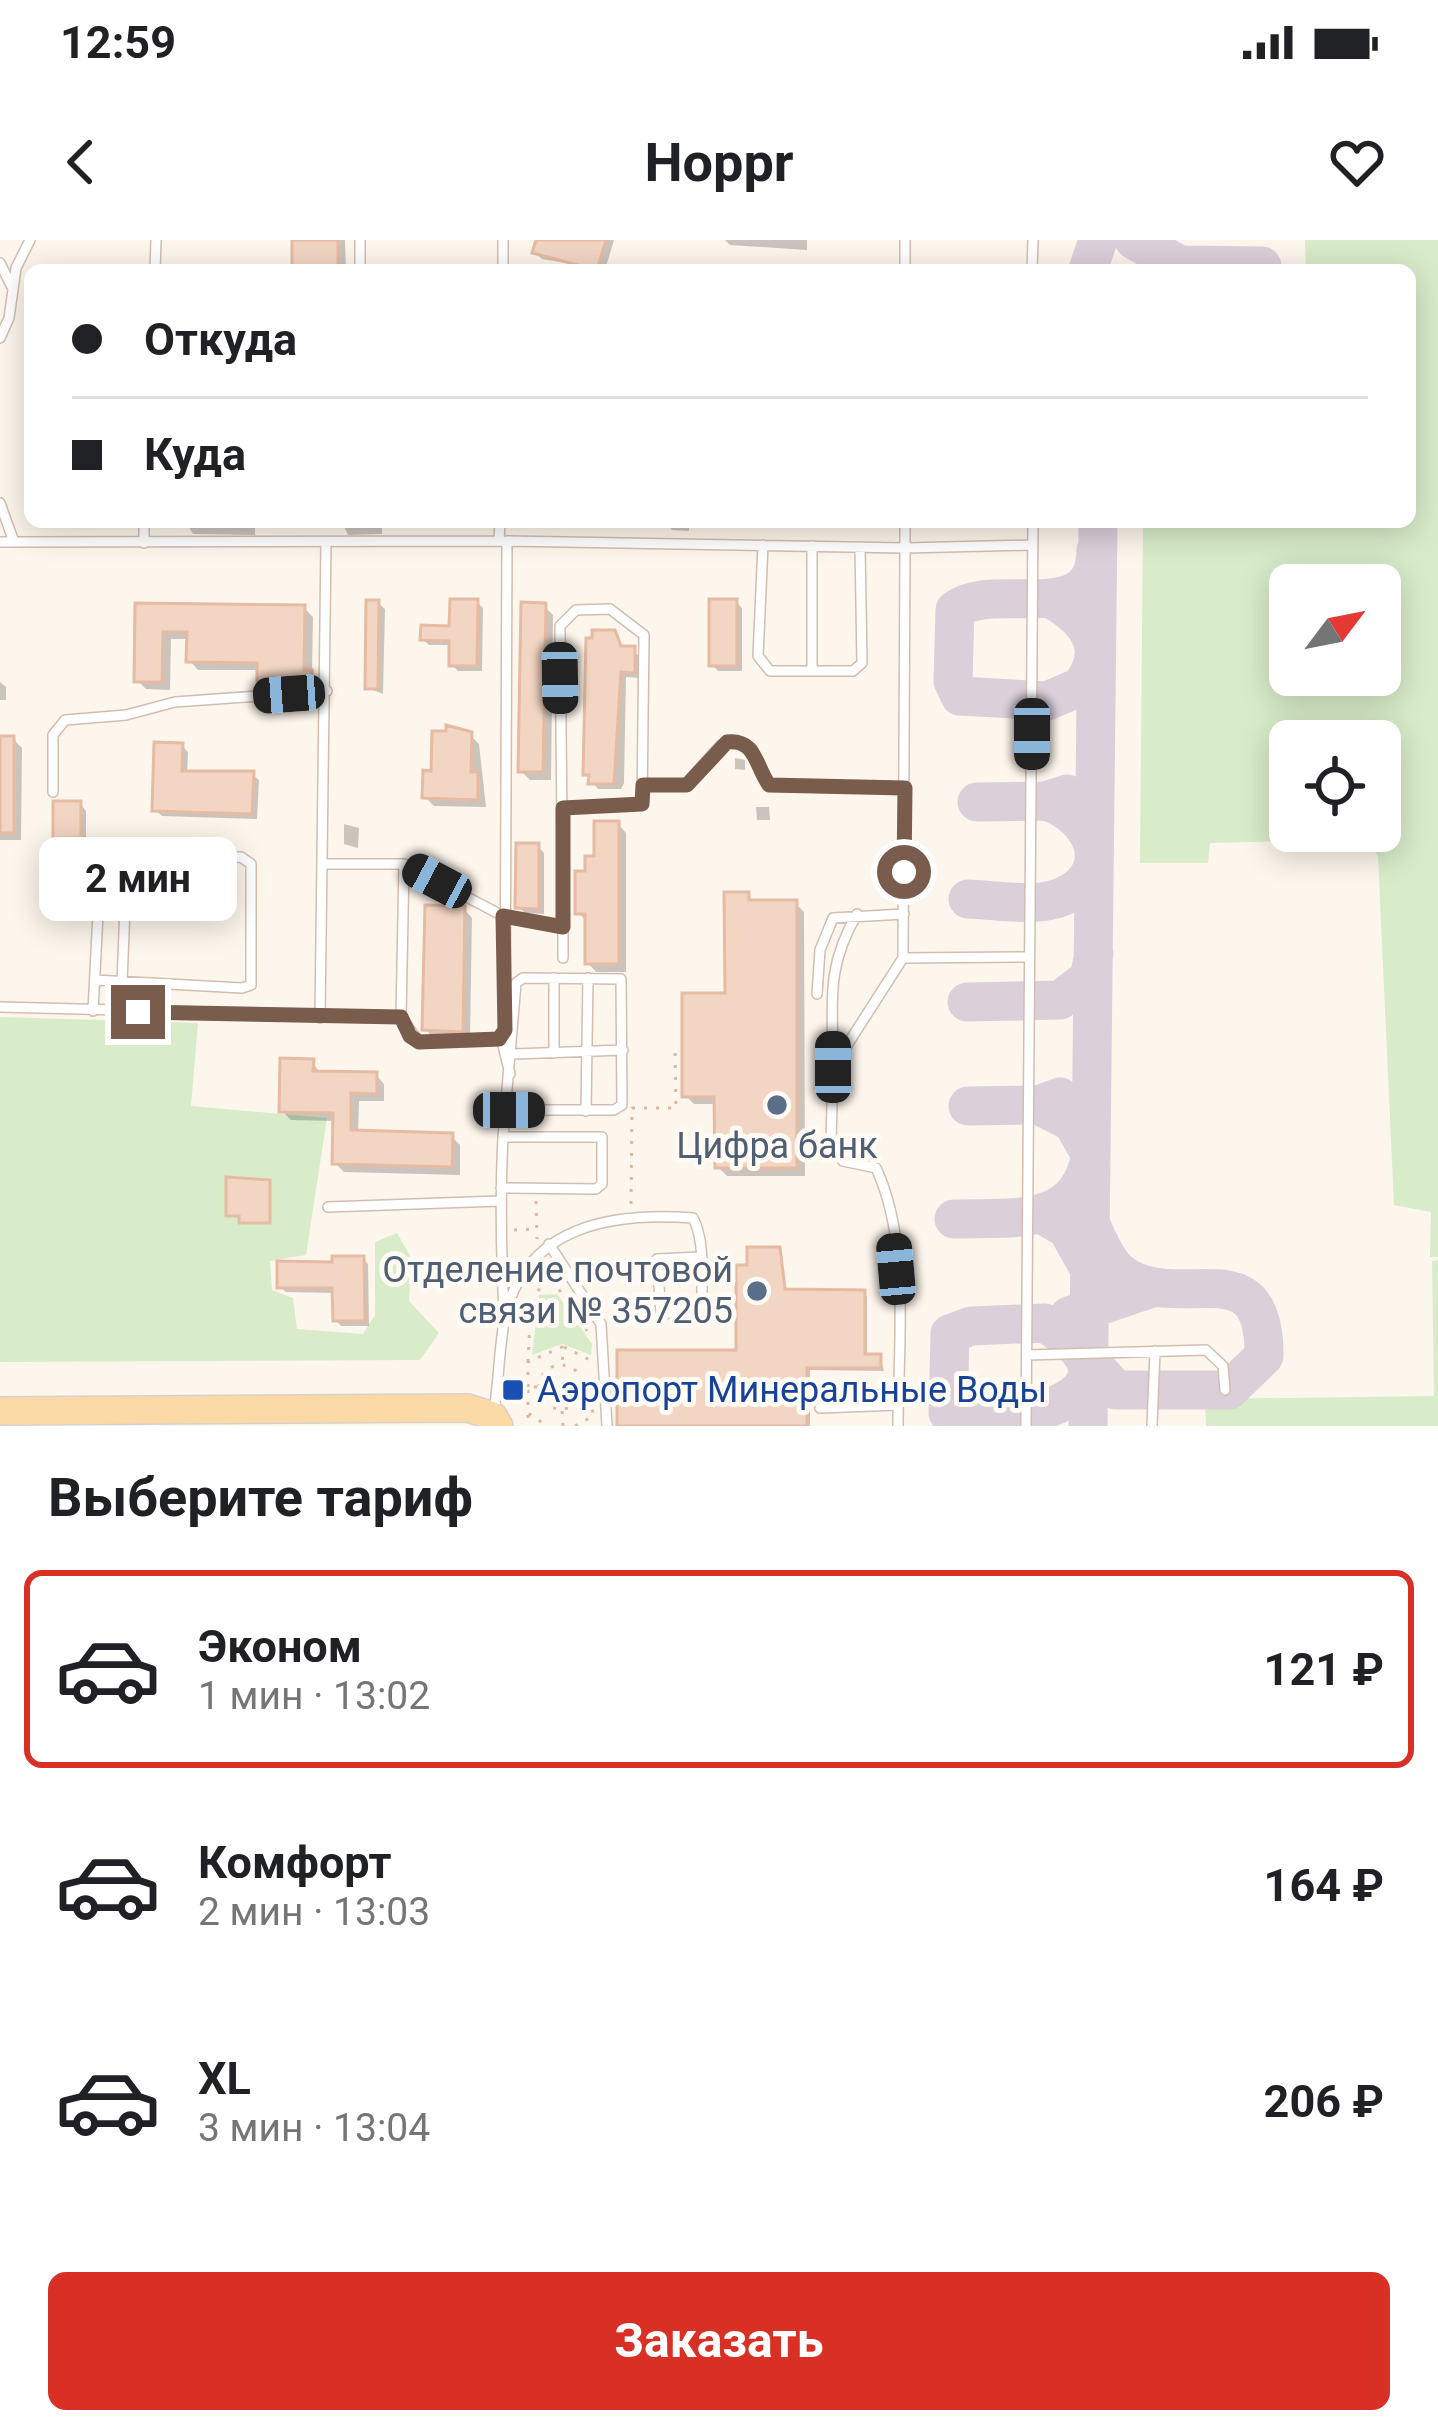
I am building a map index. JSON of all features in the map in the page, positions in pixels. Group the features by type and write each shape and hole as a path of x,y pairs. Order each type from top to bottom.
{"main road":[{"path":"0,1411 139,1418 468,1408 496,1421"}],"lane":[{"path":"0,338 30,240"},
{"path":"0,263 12,287"},
{"path":"0,503 14,542"},
{"path":"144,528 144,542"},
{"path":"501,528 501,1037 512,1079"},
{"path":"833,1067 903,958 905,528"},
{"path":"1026,1426 1033,528"},
{"path":"0,542 1033,545"},
{"path":"320,1018 326,542"},
{"path":"764,545 758,656 770,671 853,670 862,663 860,548"},
{"path":"812,546 812,671"},
{"path":"563,808 642,804 644,635 610,609 576,610 563,620 559,635 563,958"},
{"path":"53,792 53,735 65,720 126,715 175,701 327,692"},
{"path":"643,785 687,785 721,745 734,741 752,749 769,785 905,788"},
{"path":"95,980 122,982 250,985 255,875 242,857 132,856 124,863 122,982"},
{"path":"322,864 404,864 503,916 563,927"},
{"path":"404,864 401,1017 410,1036 419,1042 501,1037"},
{"path":"93,1011 100,889 108,881 123,880"},
{"path":"817,994 827,926 841,914 904,914"},
{"path":"857,914 839,944 829,990 831,1142 843,1161 876,1168 886,1191 897,1289 898,1426"},
{"path":"903,958 1028,957"},
{"path":"586,1111 588,977"},
{"path":"496,1421 504,1321 503,1137 512,1079 517,983 588,977 623,982 622,1106 586,1111 509,1110"},
{"path":"554,978 554,1053"},
{"path":"0,1007 401,1017"},
{"path":"514,1054 623,1049"},
{"path":"501,1188 600,1187 602,1137 503,1137"},
{"path":"328,1207 500,1201"},
{"path":"504,1321 525,1268 543,1243 585,1225 630,1218 693,1218 700,1257 701,1311 659,1314 658,1258 700,1257"},
{"path":"543,1243 602,1324 607,1426"},
{"path":"1152,1426 1155,1351"},
{"path":"1027,1355 1214,1352 1223,1366 1226,1390"},
{"path":"820,1408 898,1405"}],"path":[{"path":"630,1218 632,1108 676,1108 675,1046"},
{"path":"536,1189 537,1229 543,1243"},
{"path":"507,1230 537,1229"},
{"path":"528,1426 530,1320 545,1269 593,1339"},
{"path":"528,1362 562,1347 592,1361"},
{"path":"562,1347 562,1365"},
{"path":"592,1353 592,1375"},
{"path":"562,1365 578,1373 583,1388 578,1402 562,1409 545,1402 539,1387 546,1371 562,1365"},
{"path":"528,1387 539,1387"},
{"path":"583,1388 592,1388 593,1426"},
{"path":"562,1409 562,1426"},
{"path":"528,1413 547,1426"},
{"path":"575,1426 592,1416"}],"green space":[{"path":"1305,240 1438,240 1438,1257 1430,1257 1431,1212 1394,1205 1375,852 1401,852 1401,720 1269,720 1269,842 1210,843 1208,863 1140,863 1143,528 1416,528 1416,264 1306,264"},
{"path":"0,1017 198,1023 191,1106 327,1118 306,1255 270,1261 272,1290 293,1298 297,1329 363,1334 375,1315 375,1242 397,1233 412,1259 409,1301 439,1333 420,1360 0,1362"},
{"path":"1438,1260 1438,1426 1206,1426 1205,1399 1434,1396 1432,1261"},
{"path":"557,1294 592,1344 591,1355 562,1344 532,1355 539,1295"}],"building":[{"path":"292,240 338,240 338,264 292,264"},
{"path":"536,240 606,240 599,264 574,264 532,253"},
{"path":"450,599 478,599 477,666 449,666 449,641 420,640 421,625 449,626"},
{"path":"709,599 737,599 737,666 709,666"},
{"path":"366,600 379,600 378,689 365,689"},
{"path":"521,602 546,603 543,772 518,772"},
{"path":"135,603 305,605 304,670 312,670 312,681 257,681 257,663 186,662 187,632 163,632 162,682 134,682"},
{"path":"592,630 615,630 621,646 635,646 635,673 621,672 614,784 588,784 589,775 583,775 586,638 592,638"},
{"path":"446,725 472,732 471,772 478,772 478,800 422,798 423,770 431,771 432,731 446,731"},
{"path":"0,736 14,736 14,833 0,833"},
{"path":"154,742 183,743 182,771 254,771 252,814 152,811"},
{"path":"53,801 81,801 81,838 53,838"},
{"path":"594,821 619,821 619,964 585,964 585,914 575,914 575,871 585,871 585,856 594,856"},
{"path":"516,843 539,843 539,909 515,908"},
{"path":"724,892 749,892 749,900 797,900 797,1168 715,1168 714,1097 682,1097 682,993 725,993"},
{"path":"425,905 465,906 463,1032 422,1030"},
{"path":"280,1058 314,1059 313,1071 377,1072 377,1094 351,1093 351,1130 453,1133 452,1167 332,1164 333,1113 279,1112"},
{"path":"226,1177 270,1180 270,1223 239,1223 239,1216 226,1216"},
{"path":"747,1247 780,1247 785,1289 865,1290 865,1354 881,1354 881,1368 807,1368 807,1426 617,1426 617,1350 736,1350 736,1265 747,1265"},
{"path":"332,1256 364,1256 365,1321 333,1321 332,1288 277,1288 277,1261 332,1262"}],"taxiway":[{"path":"1090,264 1098,240"},
{"path":"1134,240 1178,264"},
{"path":"1088,1426 1098,528"},
{"path":"1053,600 1077,617 1091,638 1094,661 1080,687 1047,701 960,696 953,681 955,610 972,602 1040,599 1079,589 1091,575 1096,550"},
{"path":"977,802 1045,801 1067,794"},
{"path":"968,899 1043,902 1081,885 1091,872 1092,844 1075,818 1045,801"},
{"path":"967,1002 1060,1000 1089,978 1094,954"},
{"path":"968,1106 1038,1105 1060,1097"},
{"path":"954,1219 1040,1214 1072,1196 1084,1179 1091,1155 1072,1122 1038,1105"},
{"path":"1045,1216 1067,1229 1090,1270"},
{"path":"1090,1223 1114,1267 1142,1284 1234,1291 1250,1301 1260,1322 1264,1356"},
{"path":"1069,1316 1155,1287"},
{"path":"1045,1323 1076,1347 1087,1367 1083,1385 1068,1399 1043,1410 1014,1418 955,1422 948,1413 950,1334 971,1326 1045,1323"},
{"path":"1089,1360 1116,1390 1229,1390 1263,1357"}],"place":[{"name":"Цифра банк","path":"777,1105"},
{"name":"Отделение почтовой связи № 357205","path":"757,1291"},
{"name":"Аэропорт Минеральные Воды","path":"513,1390"}],"route":[{"path":"138,1012 401,1017 410,1036 419,1042 499,1039 505,1030 503,916 563,927 563,808 642,804 643,785 687,785 727,742 743,742 752,749 769,785 905,788 904,872"}]}
